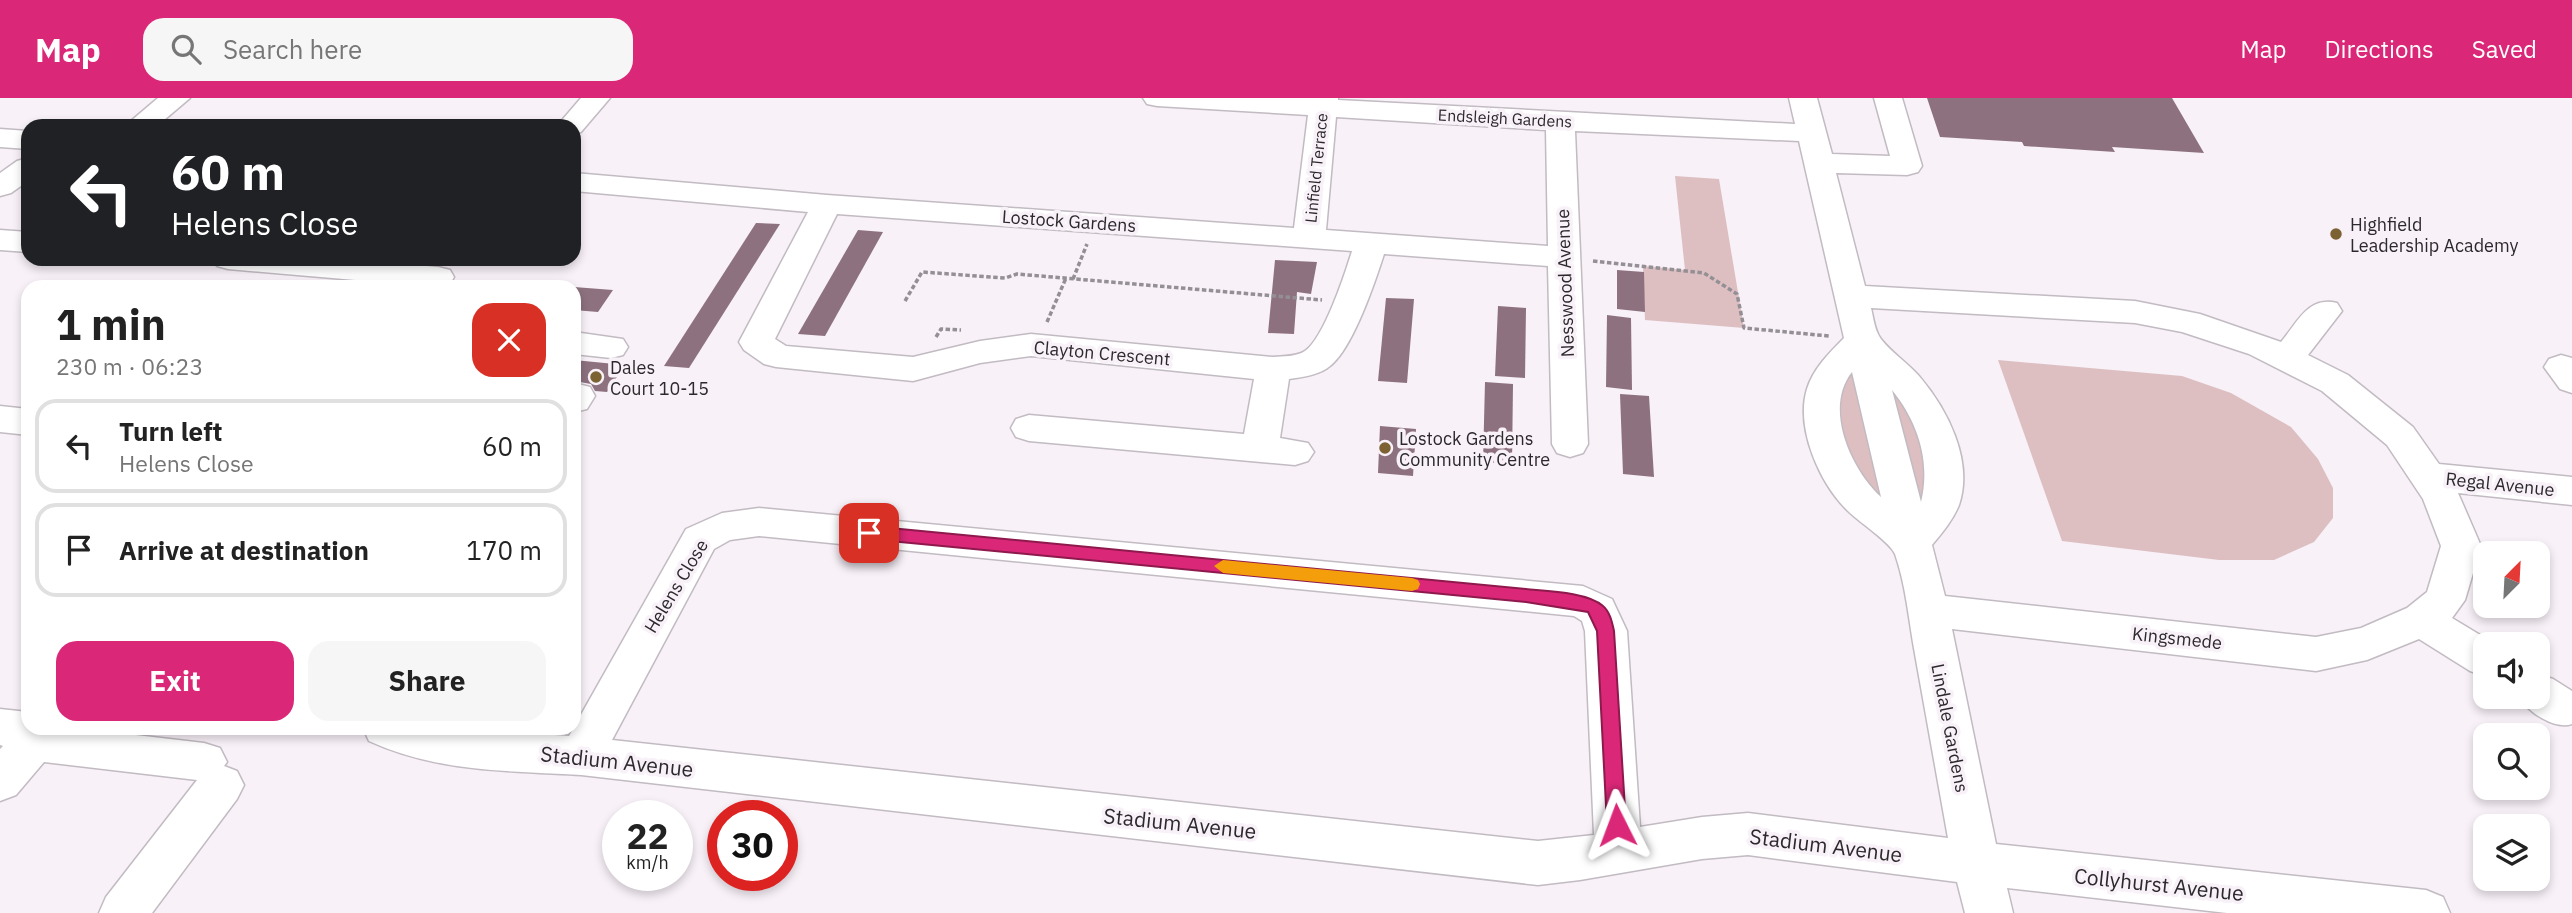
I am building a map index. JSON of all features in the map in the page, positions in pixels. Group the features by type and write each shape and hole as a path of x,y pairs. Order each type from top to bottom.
{"street":[{"path":"148,119 176,98"},
{"name":"Endsleigh Gardens","path":"1157,98 1323,103 1560,122 1815,148 1907,166 1888,98"},
{"name":"Lindale Gardens","path":"1803,98 1928,610 1976,863 1989,913"},
{"path":"576,119 589,99"},
{"name":"Linfield Terrace","path":"1309,237 1323,103"},
{"name":"Nesswood Avenue","path":"1560,122 1570,443"},
{"path":"0,138 21,140"},
{"path":"0,187 21,172"},
{"name":"Lostock Gardens","path":"581,183 827,204 1371,241 1564,257"},
{"name":"Clayton Crescent","path":"827,204 757,342 776,356 913,369 980,352 1038,346 1273,369 1297,367 1321,356 1368,259 1371,241"},
{"path":"0,240 21,242"},
{"path":"327,266 440,274"},
{"name":"Kingsmede","path":"1851,296 2135,312 2188,322 2261,346 2335,383 2400,436 2441,496 2461,546 2445,600 2422,620 2367,643 2316,654 1928,610"},
{"path":"2287,358 2325,311"},
{"path":"1862,340 1898,371 1914,391 1925,408 1940,450 1942,490 1938,509 1911,544 1853,493 1841,475 1826,430 1822,409 1825,387 1838,366 1862,340"},
{"path":"581,344 611,347"},
{"path":"1029,428 1277,451 1273,369"},
{"name":"Regal Avenue","path":"2428,476 2572,491"},
{"name":"Helens Close","path":"580,756 700,539 713,530 734,524 773,523 1526,595 1577,602 1594,608 1601,616 1606,631 1618,853"},
{"path":"2422,620 2473,652"},
{"path":"0,781 28,735"},
{"path":"43,735 213,774 123,913"},
{"name":"Stadium Avenue","path":"401,735 415,741 439,745 580,756 1538,863 1618,853 1702,838 1748,834 1976,863"},
{"name":"Collyhurst Avenue","path":"1976,863 2426,913"}],"path":[{"path":"1073,279 1095,222"},
{"path":"1564,257 1704,272 1737,294 1744,328 1862,340"},
{"path":"905,301 922,272 1005,278 1017,274 1325,300 1345,311"},
{"path":"1038,346 1066,278"}],"shaded area":[{"path":"1675,176 1719,179 1744,328 1645,320 1643,266 1685,270"},
{"path":"1851,352 1891,525 1853,493 1831,376"},
{"path":"1877,354 1935,430 1922,529"},
{"path":"1998,360 2182,376 2231,393 2291,427 2318,459 2333,488 2333,518 2314,542 2274,560 2219,560 2062,541"}],"building":[{"path":"1927,98 2172,98 2204,153 2112,147 2115,152 1940,137"},
{"path":"756,223 780,224 689,368 664,366"},
{"path":"858,230 883,232 825,336 798,334"},
{"path":"1275,260 1317,262 1311,294 1297,292 1294,334 1268,333"},
{"path":"1617,270 1644,272 1645,312 1617,309"},
{"path":"581,288 613,290 598,312 581,311"},
{"path":"1386,298 1414,299 1407,383 1378,381"},
{"path":"1498,306 1526,308 1525,378 1495,376"},
{"path":"1607,315 1631,318 1632,390 1606,387"},
{"name":"Dales Court 10-15","path":"581,361 625,365 607,392 595,391 591,384 581,382"},
{"path":"1485,382 1513,384 1512,464 1483,462"},
{"path":"1620,394 1649,396 1654,477 1623,474"},
{"path":"1380,426 1416,429 1413,476 1378,473"}],"slow traffic":[{"path":"1223,566 1412,584"}],"place":[{"name":"Highfield Leadership Academy","path":"2336,234"},
{"name":"Dales Court 10-15","path":"596,377"},
{"name":"Lostock Gardens Community Centre","path":"1385,448"}],"route":[{"path":"869,533 1526,595 1577,602 1594,608 1601,616 1606,631 1617,825"}]}
